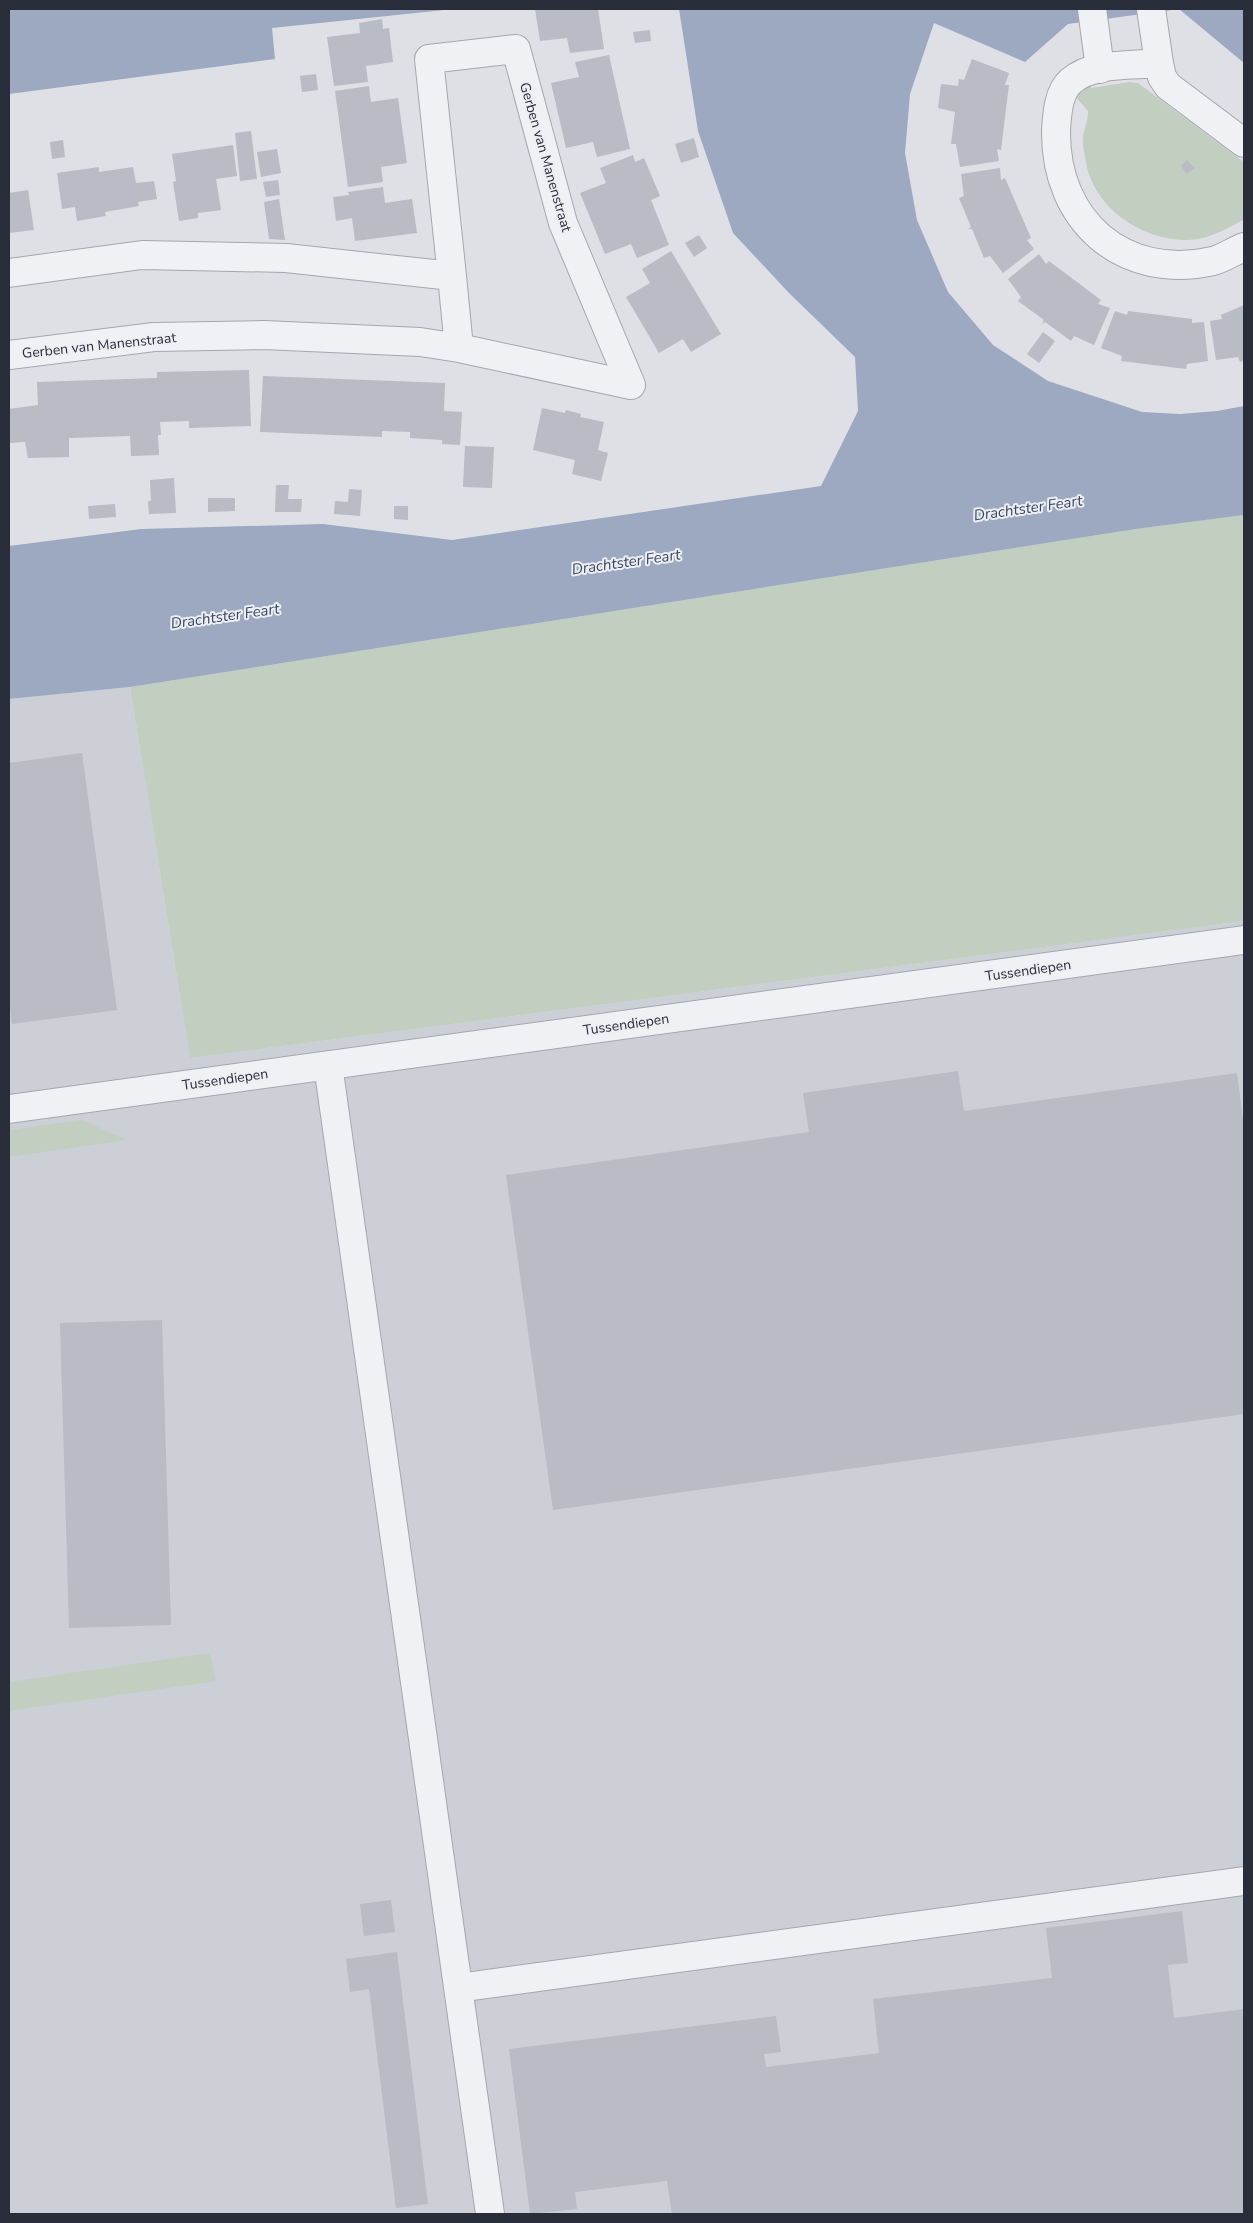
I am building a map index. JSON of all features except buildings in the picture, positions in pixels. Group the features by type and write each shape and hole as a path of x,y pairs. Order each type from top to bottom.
{"street":[{"path":"1152,17 1162,77 1168,86 1244,143"},
{"path":"1093,20 1100,68"},
{"name":"Gerben van Manenstraat","path":"9,355 154,337 264,335 420,342 459,348 631,385 563,223 516,49 429,59 459,348"},
{"path":"1159,63 1100,68 1080,75 1069,82 1062,93 1057,117 1056,147 1063,182 1074,204 1091,228 1113,247 1144,262 1177,265 1214,260 1244,247"},
{"path":"9,274 142,256 286,258 452,276"},
{"name":"Tussendiepen","path":"9,1109 1244,940"},
{"path":"328,1065 490,2214"},
{"path":"458,1988 1244,1881"}],"shaded area":[{"path":"130,687 190,1058 1244,921 1244,2214 9,2214 9,699"}],"green space":[{"path":"1130,82 1138,83 1244,162 1244,219 1224,230 1202,238 1194,240 1170,239 1138,228 1110,208 1091,180 1083,142 1088,111 1075,96 1081,89 1091,85 1091,88"},
{"path":"1244,515 1244,921 190,1058 130,687 1136,529"},
{"path":"82,1120 127,1140 9,1157 9,1130"},
{"path":"210,1653 216,1681 9,1711 9,1682"}],"water":[{"path":"9,9 454,9 272,28 275,59 9,94"},
{"name":"Drachtster Feart","path":"679,9 1179,9 1068,24 1025,62 934,23 910,94 905,153 917,220 948,292 993,345 1048,381 1142,412 1180,414 1217,411 1244,406 1244,515 1136,529 130,687 9,699 9,546 141,529 323,524 452,540 821,486 858,411 855,357 789,293 733,233 698,131"},
{"path":"1179,9 1244,9 1244,63"}]}
